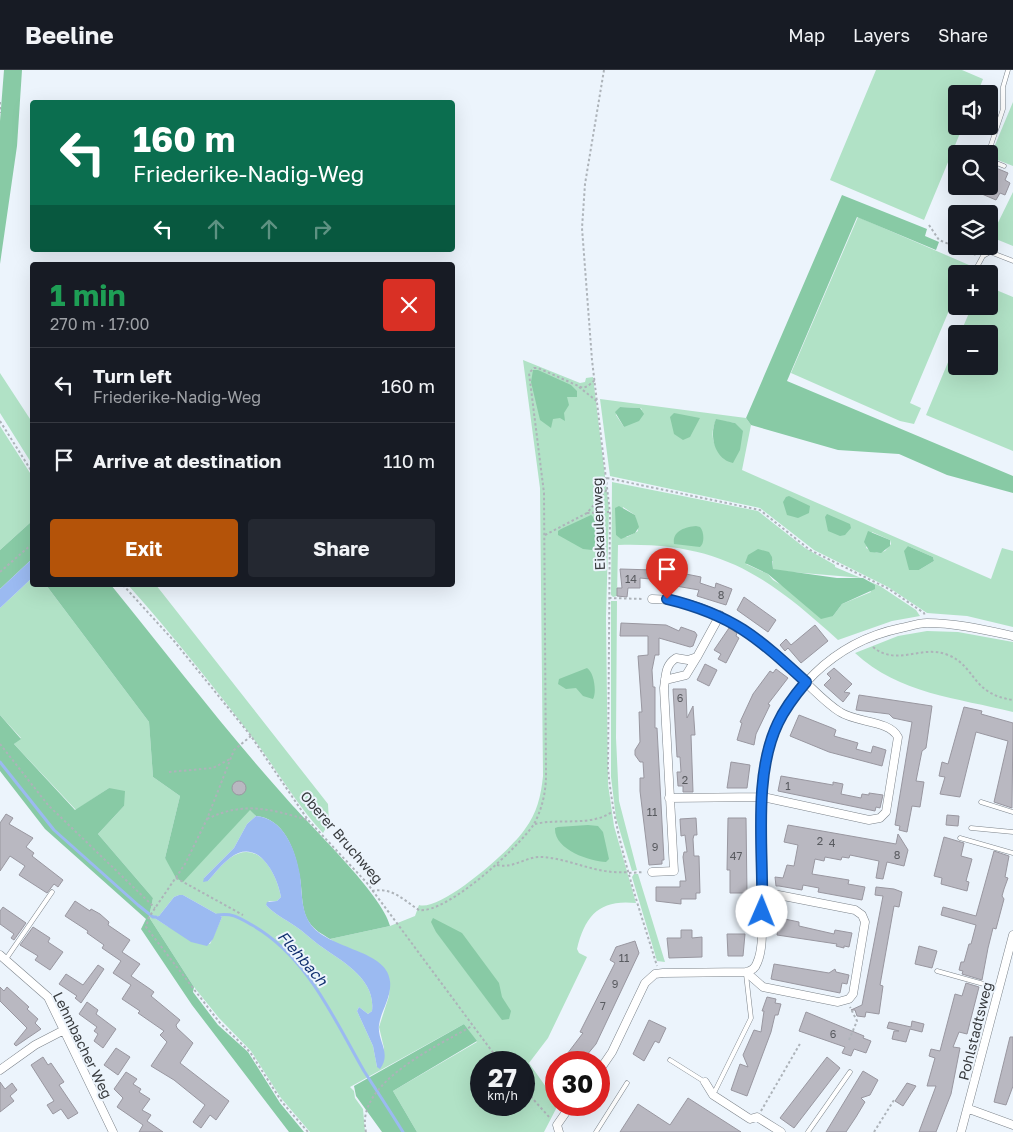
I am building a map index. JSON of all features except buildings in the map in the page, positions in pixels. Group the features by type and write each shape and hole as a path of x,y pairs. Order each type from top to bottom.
{"street":[{"path":"652,599 676,601 720,615 751,633 847,717 887,726 898,737 886,812 880,818 869,820 763,798 669,798"},
{"path":"665,680 686,675 720,615"},
{"path":"610,1055 651,976 659,974 746,972 755,967 759,958 763,892 763,798 766,762 778,724 790,702 806,682 827,661 854,643 885,631 925,623 980,629 1013,636"},
{"path":"652,872 674,871 669,798 665,680 669,662 676,658 688,660 697,657"},
{"path":"746,972 763,987 838,1002 847,1001 852,994 854,985 865,922 862,915 855,910 763,892"},
{"name":"Pohlstadtsweg","path":"961,1132 969,1109 998,988 1013,935"},
{"name":"Lehmbacher Weg","path":"3,957 48,998 114,1132"},
{"path":"0,1070 36,1045 64,1030"},
{"path":"705,1082 713,1095 750,1119 757,1117 781,1132"},
{"path":"969,1109 1013,1125"},
{"path":"558,1129 565,1116"}],"lane":[{"path":"991,145 1004,110 1003,87 1008,70"},
{"path":"998,164 1004,166"},
{"path":"978,265 982,257 990,252 1013,261"},
{"path":"981,802 1013,812"},
{"path":"972,828 1013,832"},
{"path":"960,838 1013,853"},
{"path":"3,957 52,892"},
{"path":"937,971 998,988"},
{"path":"713,1095 751,1018 746,972"},
{"path":"670,1060 705,1082"},
{"path":"808,1132 850,1072"},
{"path":"596,1132 627,1083"}],"path":[{"name":"Eiskaulenweg","path":"604,70 585,184 582,228 595,380 610,512 607,741 613,811 659,974"},
{"path":"0,102 0,113"},
{"path":"929,225 939,240 982,257"},
{"path":"372,891 383,889 392,892 420,910 427,911 458,896 518,845 534,824 543,800 546,776 545,535 540,455 529,373 534,368 538,368 579,387 598,402"},
{"path":"579,387 586,388 595,380"},
{"path":"0,421 30,469"},
{"path":"607,478 760,510 810,550 889,589 924,613 925,623"},
{"path":"545,535 587,513 608,488"},
{"path":"587,513 610,512"},
{"path":"0,572 30,546"},
{"name":"Oberer Bruchweg","path":"125,587 174,641 251,736 308,820 372,891 491,1051"},
{"path":"609,598 652,599"},
{"path":"868,638 876,649 891,656 929,652 948,655 963,666 986,691 1013,700"},
{"path":"251,736 234,750 207,819 185,864 152,912 146,927 220,1023 250,1052 282,1102 308,1132"},
{"path":"0,744 48,805 155,908"},
{"path":"168,772 213,768 230,758"},
{"path":"207,819 224,811 242,807 273,810 308,820"},
{"path":"534,824 548,821 595,819 613,811"},
{"path":"496,864 518,864 540,856 596,870 652,872"},
{"path":"176,878 243,915"},
{"path":"847,1001 857,1021 849,1040"},
{"path":"366,1132 364,1117 386,1078 472,1026"},
{"path":"757,1117 801,1042"},
{"path":"874,1132 894,1100"},
{"path":"535,1102 558,1129"}],"green space":[{"path":"4,70 22,70 17,146 0,264 0,121"},
{"path":"876,70 962,70 983,79 981,85 948,85 948,135 959,135 955,145 948,145 948,162 924,220 830,180"},
{"path":"1013,102 1013,166 998,160 998,145 995,145"},
{"path":"1013,192 1013,246 998,240 998,223"},
{"path":"842,195 927,229 925,236 939,242 936,250 857,217 787,381 1013,476 1013,493 947,475 899,454 838,450 751,425 746,418"},
{"path":"858,217 969,265 948,265 948,313 910,403 921,408 914,424 900,421 791,373"},
{"path":"998,291 1013,297 1013,451 926,415 948,362 948,375 998,375 998,325 964,325 968,315 998,315"},
{"path":"523,360 580,383 585,382 586,378 593,377 609,509 606,617 608,784 614,826 636,903 623,902 613,904 604,907 590,918 580,937 577,949 579,953 587,957 548,1038 535,1055 535,1051 470,1051 470,1116 535,1116 535,1071 545,1086 545,1116 552,1116 544,1132 417,1132 393,1091 477,1042 464,1024 350,1087 363,1109 365,1132 310,1132 281,1098 251,1051 219,1018 194,987 149,917 153,898 98,834 124,806 109,788 76,810 14,744 21,738 0,715 0,608 30,580 30,587 48,587 149,722 153,777 180,796 165,858 183,881 250,809 256,816 247,824 234,848 204,878 208,881 227,860 240,853 250,852 258,855 265,861 271,869 281,897 277,901 269,901 266,905 346,964 363,980 368,989 372,999 372,1011 368,1014 359,1007 357,1011 373,1046 377,1067 384,1048 379,1027 389,996 390,981 330,939 390,926 415,916 419,905 429,905 443,899 476,877 518,838 533,817 543,776 540,488","holes":["179,895 183,895 222,917 210,944 167,926 153,917 159,916 174,897"]},
{"path":"533,370 538,370 571,385 577,391 577,397 567,397 569,405 564,413 565,421 560,418 553,419 551,428 540,420 531,382"},
{"path":"0,373 30,419 30,461 0,413"},
{"path":"600,399 746,418 751,425 742,470 991,579 1002,548 1013,551 1013,627 967,616 927,613 888,587 814,550 760,508 610,476","holes":["620,407 642,409 624,427 616,415","716,420 735,423 728,461 716,448 713,438","872,532 890,540 891,544 885,551 877,553 866,548","908,546 933,557 934,561 919,570 909,570"]},
{"path":"620,407 640,408 644,414 639,421 624,427 615,412"},
{"path":"674,413 700,418 690,437 683,440 674,434 670,417"},
{"path":"716,419 735,423 743,431 740,450 733,463 721,457 717,452 713,439"},
{"path":"0,426 30,473 30,523 0,550"},
{"path":"612,482 758,511 805,548 835,565 835,567 861,578 779,571 773,569 773,561 746,564 768,574 773,580 833,616 842,604 871,592 864,579 880,586 916,610 920,616 892,621 838,640 788,597 739,567 685,549 654,546 618,545 617,596 613,597 611,595","holes":["623,507 635,515 638,531 627,537 616,535"]},
{"path":"789,496 810,506 809,513 798,518 787,515 783,502"},
{"path":"619,506 635,515 639,527 635,533 621,539 616,535 615,508"},
{"path":"827,514 850,524 851,528 845,535 840,536 828,531 825,517"},
{"path":"591,515 595,521 596,532 592,550 583,549 558,535 558,531 561,529"},
{"path":"30,523 30,561 0,589 0,550"},
{"path":"688,527 700,527 703,534 703,543 700,547 674,544 677,533"},
{"path":"868,531 890,540 890,546 881,553 870,552 864,542"},
{"path":"908,546 933,557 934,561 919,570 909,570 904,551"},
{"path":"758,549 769,552 772,557 773,569 837,578 863,578 875,585 875,589 842,604 833,616 821,619 768,574 745,563 748,555"},
{"path":"48,587 113,587 240,745 360,879 374,897 390,926 330,939 316,930 309,922 304,911 300,879 291,845 274,822 256,816 250,810 183,882 176,878 165,858 180,796 153,777 149,722"},
{"path":"130,587 158,587 328,804 329,823 323,833 304,810 253,738 176,641"},
{"path":"611,601 617,601 616,738 619,801 637,870 632,871 616,818 611,777"},
{"path":"927,631 958,632 1013,642 1013,712 930,693 910,686 872,667 855,653 898,636"},
{"path":"587,668 594,682 595,692 593,699 583,696 576,688 566,689 558,684 559,679"},
{"path":"0,715 21,739 14,744 75,810 109,788 125,791 124,806 98,834 153,898 149,917 194,987 193,992 218,1025 248,1052 280,1103 304,1132 289,1132 192,1005 141,929 146,919 45,829 0,771"},
{"path":"598,826 603,832 609,859 606,862 574,853 566,848 556,836 555,828"},
{"path":"634,874 638,874 665,962 657,961 632,877"},
{"path":"433,918 462,933 499,983 502,997 511,1011 509,1019 502,1020 436,932 431,922"},
{"path":"464,1024 477,1041 393,1091 417,1132 382,1132 356,1096 354,1086"}],"water":[{"path":"30,561 30,580 0,608 0,589"},
{"path":"256,816 266,818 274,823 281,829 292,846 300,875 306,915 316,930 327,938 367,955 386,970 390,987 379,1025 385,1058 380,1069 377,1067 373,1046 357,1011 359,1007 368,1014 372,1011 372,999 363,980 346,964 266,905 267,902 277,901 281,897 275,879 264,861 257,855 249,852 240,852 227,860 208,881 203,882 204,878 234,848 247,824"},
{"path":"183,895 222,917 213,939 207,946 191,942 153,917 159,916 174,897"}],"waterway":[{"name":"Flehbach","path":"0,762 54,830 138,905 153,917 156,917"},
{"name":"Flehbach","path":"217,915 235,916 252,925 271,938 304,971 330,1010 364,1071 403,1132"}],"route":[{"path":"667,599 720,615 751,633 806,682 790,702 778,724 766,762 763,798 762,912"}]}
